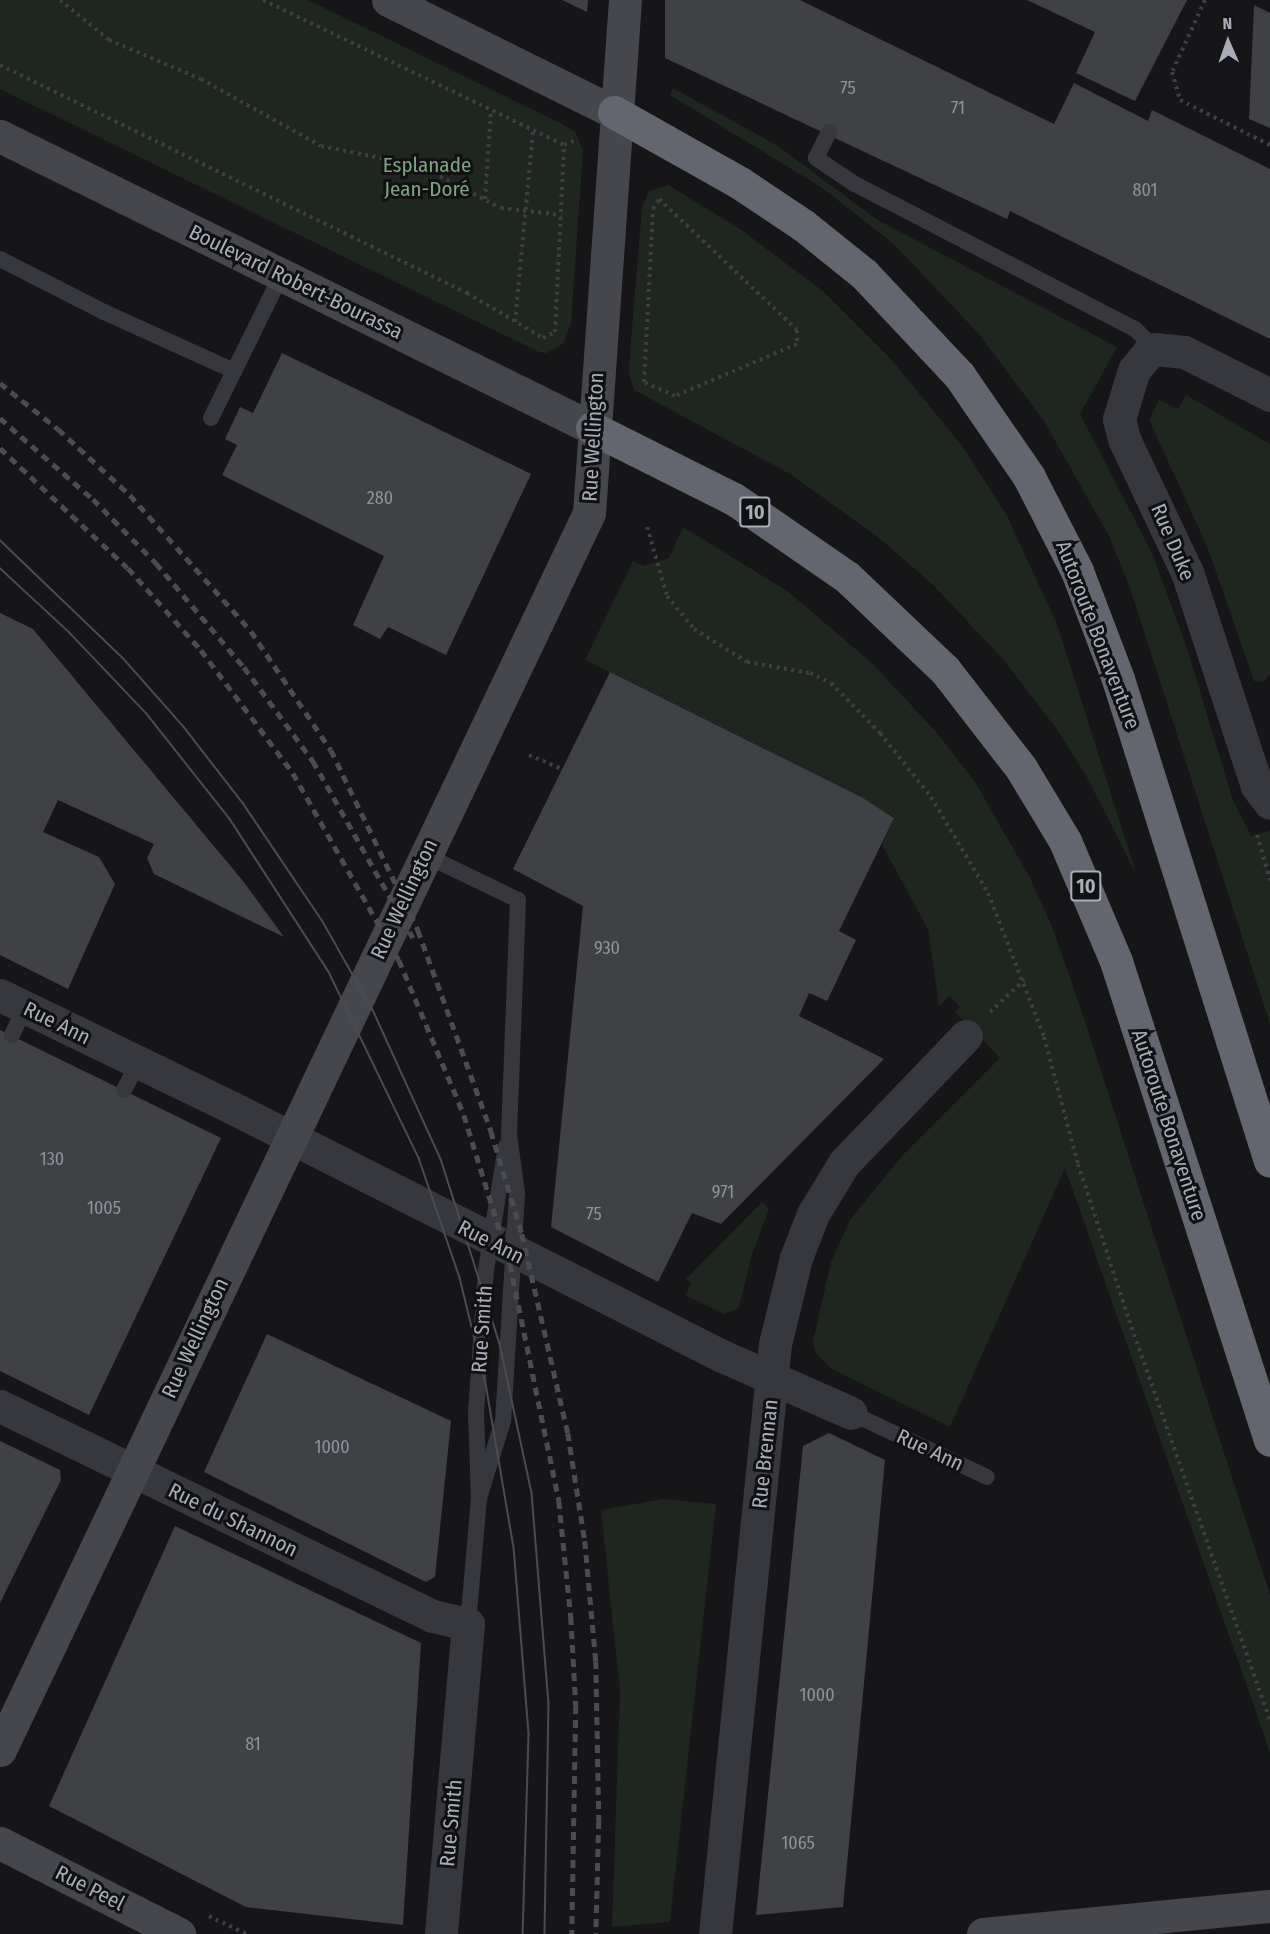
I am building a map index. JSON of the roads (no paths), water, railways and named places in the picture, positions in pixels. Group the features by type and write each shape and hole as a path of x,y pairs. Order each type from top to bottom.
{"highway":[{"name":"Autoroute Bonaventure","path":"614,112 740,183 803,225 864,274 959,375 1029,477 1077,571 1118,679 1270,1161"},
{"name":"Autoroute Bonaventure","path":"592,428 734,499 847,577 945,670 1015,759 1065,841 1116,961 1270,1440"}],"street":[{"path":"388,0 614,112"},
{"name":"Rue Wellington","path":"0,1750 589,513 592,428 614,112 625,0"},
{"name":"Boulevard Robert-Bourassa","path":"0,136 592,428"},
{"path":"1156,349 1184,352 1270,395"},
{"name":"Rue Duke","path":"1156,349 1142,360 1128,383 1120,408 1120,428 1187,572 1258,743 1257,786 1262,815"},
{"name":"Rue Ann","path":"12,1012 131,1076 289,1139 500,1246 772,1378 851,1413"},
{"name":"Rue Brennan","path":"715,1934 772,1378 778,1330 799,1250 826,1188 870,1133 977,1025"},
{"name":"Rue du Shannon","path":"0,1406 433,1616 468,1624"},
{"name":"Rue Smith","path":"441,1934 468,1624"},
{"name":"Rue Peel","path":"0,1843 179,1934"},
{"path":"983,1934 1270,1906"}],"lane":[{"path":"829,132 816,158 853,183 1135,329 1156,349"},
{"path":"0,259 104,312 234,371"},
{"path":"211,418 282,274"},
{"path":"425,855 518,900 509,1134"},
{"name":"Rue Smith","path":"479,1497 503,1421 500,1246 517,1193 509,1134"},
{"name":"Rue Smith","path":"468,1624 479,1497 476,1413 500,1246 509,1134"},
{"name":"Rue Ann","path":"851,1413 987,1478"}],"tram line":[{"path":"0,540 123,658 184,727 243,803 322,920 373,1010 441,1159 500,1344 532,1493 549,1703 545,1934"},
{"path":"0,568 69,632 147,714 230,819 329,972 419,1158 460,1278 486,1384 514,1547 529,1735 523,1934"}],"railway":[{"path":"0,383 58,429 130,495 251,631 331,750 418,930 491,1131 522,1234 568,1433 585,1541 596,1661 599,1821 596,1934"},
{"path":"0,418 93,499 156,563 244,667 313,761 413,938"},
{"path":"0,448 128,568 201,650 293,773 399,960 464,1115 510,1264 559,1501 571,1617 576,1706 572,1934"}],"park label":[{"name":"Esplanade Jean-Doré","path":"427,177"}]}
